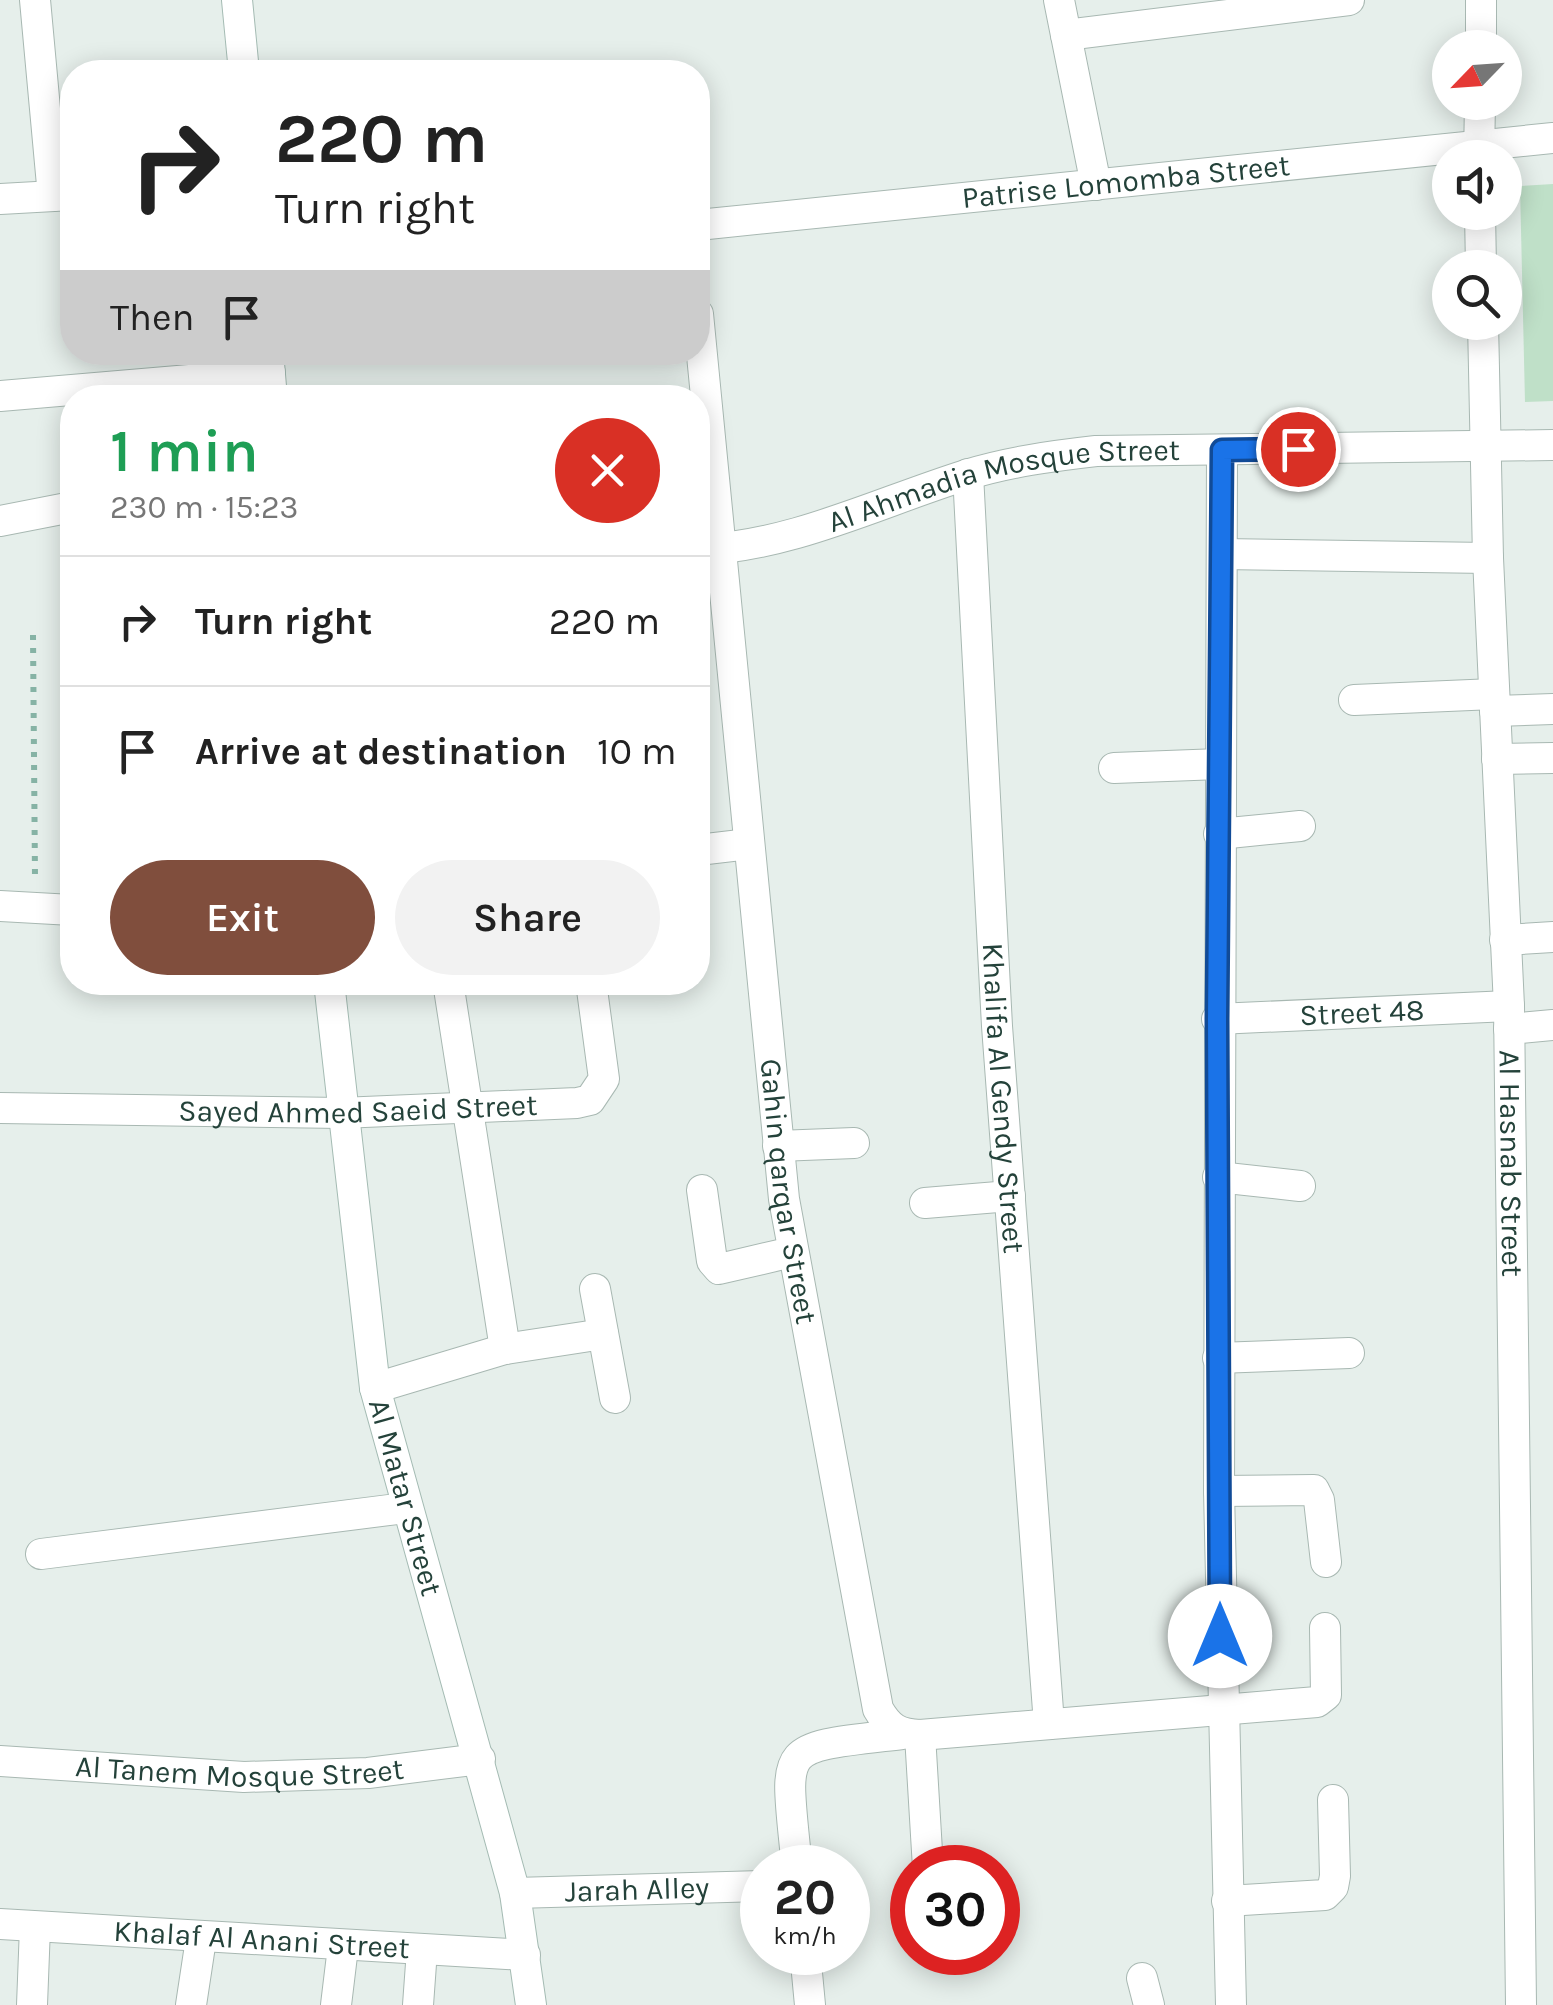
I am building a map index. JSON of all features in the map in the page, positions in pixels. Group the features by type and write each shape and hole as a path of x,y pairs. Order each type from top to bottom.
{"street":[{"path":"35,0 60,174"},
{"path":"238,0 243,60"},
{"path":"1058,0 1096,185"},
{"path":"1066,35 1349,0"},
{"path":"1481,0 1481,30"},
{"name":"Patrise Lomomba Street","path":"1522,144 1553,138"},
{"name":"Patrise Lomomba Street","path":"710,224 1432,156"},
{"path":"0,199 60,195"},
{"name":"Al Hasnab Street","path":"1483,340 1488,558 1509,1018 1522,2005"},
{"path":"135,385 270,374"},
{"path":"0,396 60,391"},
{"name":"Al Ahmadia Mosque Street","path":"710,550 802,532 1010,463 1096,452 1553,446"},
{"path":"1206,2005 1231,2004 1221,1709 1218,1358 1222,450"},
{"name":"Khalifa Al Gendy Street","path":"968,474 1010,1196 1049,1724"},
{"path":"0,521 60,509"},
{"path":"1222,554 1488,558"},
{"name":"Gahin qarqar Street","path":"710,557 749,844 792,1252 878,1709 887,1724 911,1734"},
{"path":"1354,700 1494,703 1553,709"},
{"path":"1497,759 1553,758"},
{"path":"1114,768 1220,764"},
{"path":"1219,834 1300,826"},
{"path":"710,849 749,844"},
{"path":"0,906 60,909"},
{"path":"1505,940 1553,938"},
{"name":"Al Matar Street","path":"329,995 375,1388 514,1893 531,2005"},
{"path":"450,995 506,1349"},
{"name":"Sayed Ahmed Saeid Street","path":"0,1108 341,1112 577,1103 599,1091 604,1066 593,995"},
{"name":"Street 48","path":"1217,1019 1509,1018 1553,1025"},
{"path":"778,1146 854,1143"},
{"path":"1218,1178 1300,1186"},
{"path":"702,1190 712,1261 719,1269 792,1252"},
{"path":"925,1203 1010,1196"},
{"path":"595,1289 614,1398"},
{"path":"375,1388 506,1349 603,1334"},
{"path":"1218,1358 1348,1352"},
{"path":"1219,1491 1314,1490 1319,1500 1326,1562"},
{"path":"41,1554 405,1508"},
{"path":"795,1845 788,1777 795,1758 811,1746 911,1734 1320,1701 1326,1691 1325,1628"},
{"path":"911,1734 925,1845"},
{"name":"Al Tanem Mosque Street","path":"0,1761 244,1777 368,1773 480,1759"},
{"path":"1227,1901 1325,1895 1333,1887 1334,1876 1333,1800"},
{"name":"Jarah Alley","path":"514,1893 740,1887"},
{"name":"Khalaf Al Anani Street","path":"0,1924 201,1939 525,1955"},
{"path":"32,2005 35,1926"},
{"path":"191,2005 201,1939"},
{"path":"336,2005 343,1947"},
{"path":"418,2005 422,1950"},
{"path":"807,1975 810,2005"}],"path":[{"path":"33,635 35,908"}],"green space":[{"path":"1553,184 1553,401 1525,402 1522,186"}],"route":[{"path":"1220,1636 1217,1019 1222,450 1298,449"}]}
